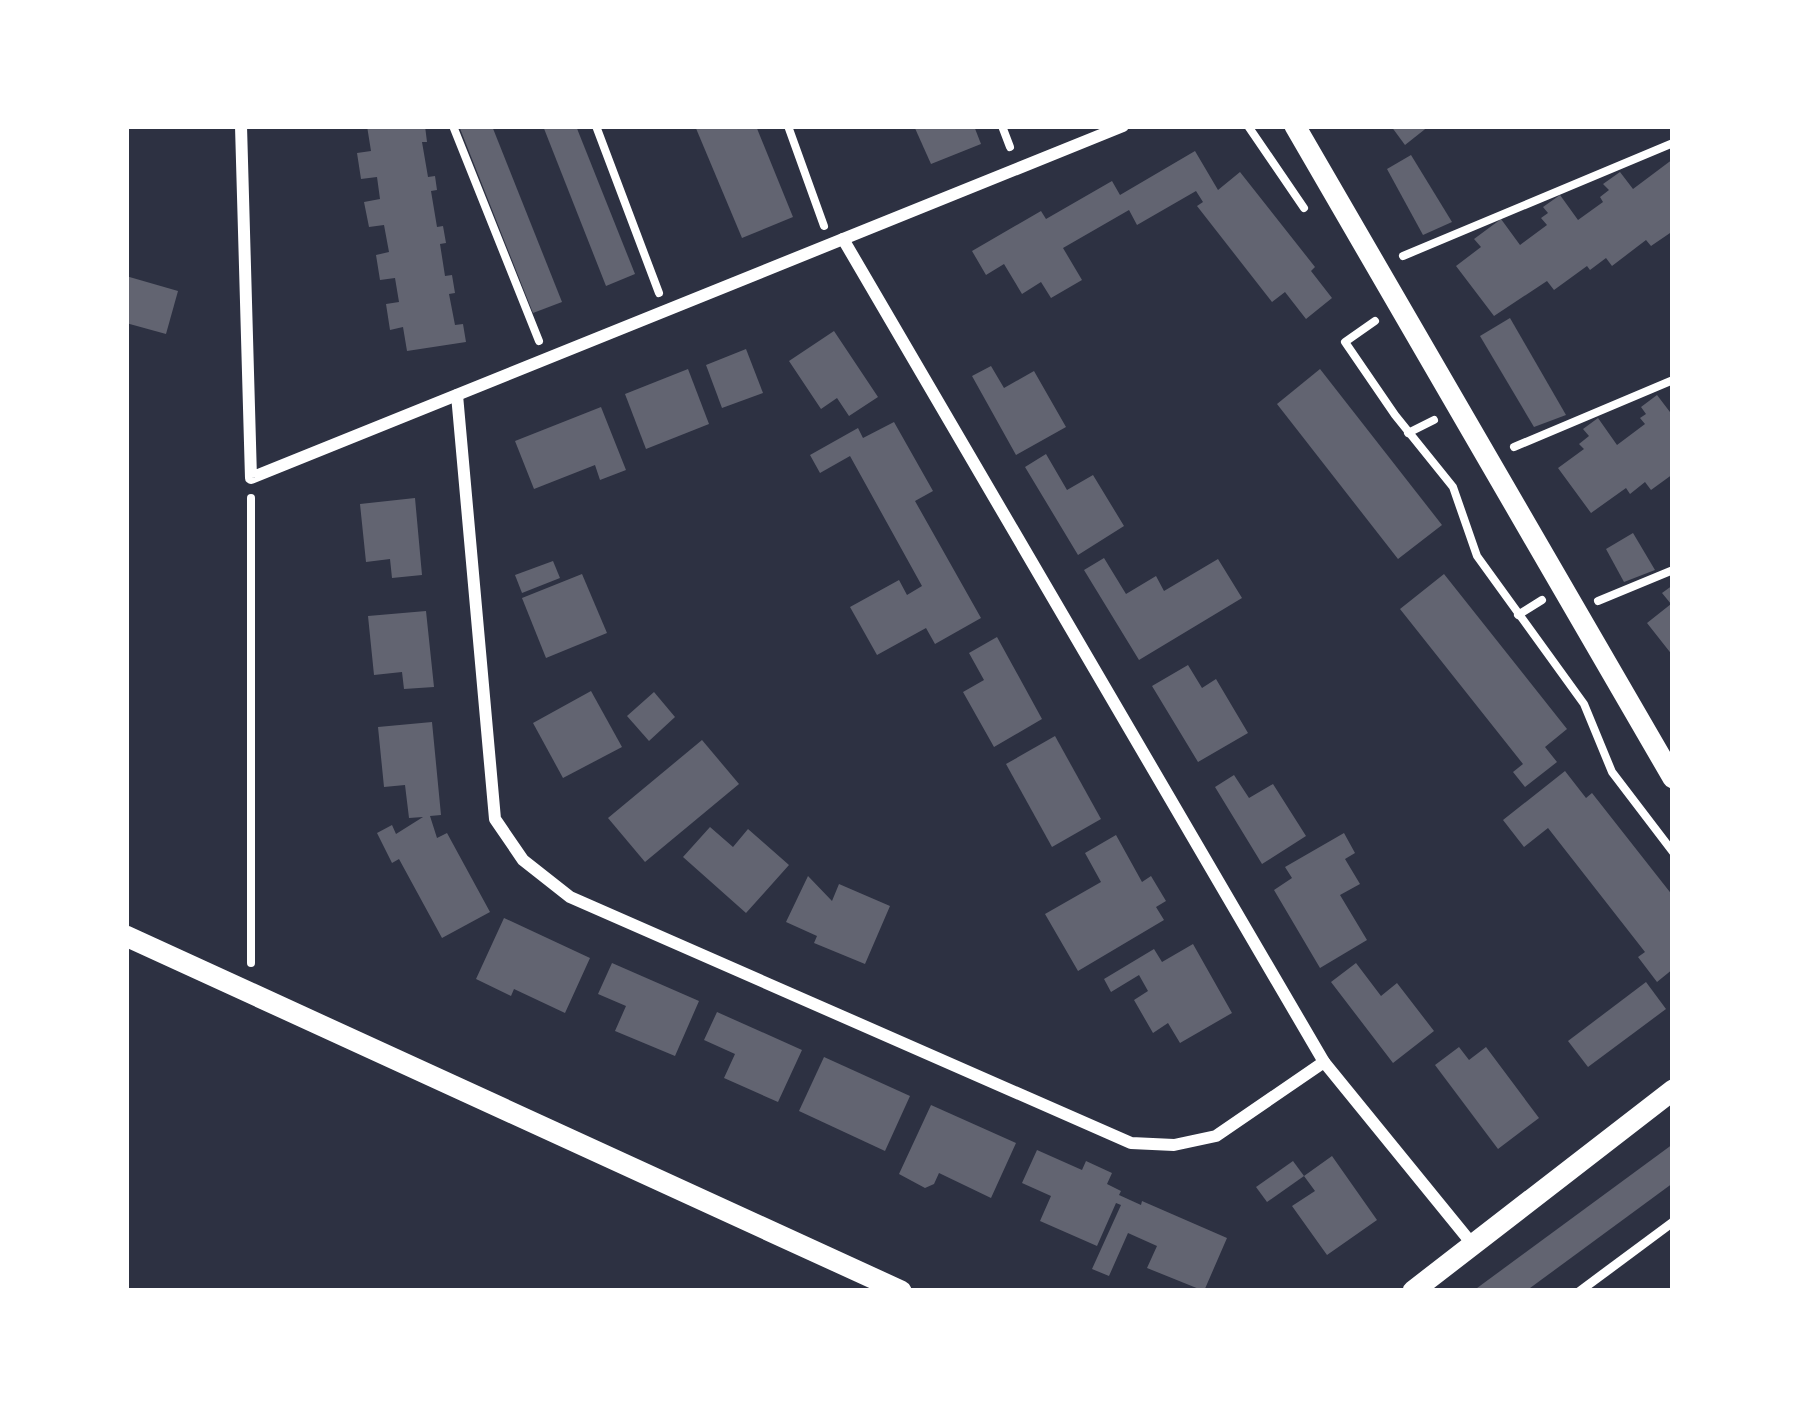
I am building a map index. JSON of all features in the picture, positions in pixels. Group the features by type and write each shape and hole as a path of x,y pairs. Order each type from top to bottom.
{"street":[{"path":"241,126 251,478 1123,126"},
{"path":"1294,126 1673,778"},
{"path":"837,242 1324,1062 1474,1245"},
{"path":"457,395 495,819 523,860 570,897 1131,1144 1174,1145 1216,1136 1324,1062"},
{"path":"126,936 901,1291"},
{"path":"1413,1291 1673,1090"}],"lane":[{"path":"1580,1291 1673,1222"}],"path":[{"path":"453,126 547,359"},
{"path":"596,126 666,311"},
{"path":"788,126 837,242"},
{"path":"1248,126 1315,223"},
{"path":"1376,267 1673,143"},
{"path":"1365,301 1377,320 1346,342 1395,415 1453,488 1477,556 1584,704 1612,772 1673,852"},
{"path":"1487,458 1673,380"},
{"path":"251,478 251,992"},
{"path":"1574,611 1673,570"}],"building":[{"path":"367,126 425,126 427,142 422,142 428,177 435,176 437,190 431,191 437,227 443,226 446,243 440,244 445,276 452,275 455,293 449,294 455,325 463,324 466,342 407,351 403,327 390,330 386,304 399,302 395,278 380,280 376,255 389,252 384,225 369,227 364,202 380,199 377,177 361,179 357,153 371,151"},
{"path":"459,126 492,126 562,302 533,313"},
{"path":"543,126 576,126 635,274 606,286"},
{"path":"695,126 756,126 793,217 742,238"},
{"path":"914,126 974,126 981,144 931,164"},
{"path":"1391,126 1429,126 1405,145"},
{"path":"1195,151 1218,190 1240,172 1315,267 1311,271 1332,298 1306,319 1285,292 1272,302 1197,206 1203,202 1196,191 1137,225 1129,210 1063,248 1082,280 1051,298 1041,282 1022,294 1004,264 986,275 972,251 1041,211 1046,219 1112,181 1120,195"},
{"path":"1411,155 1452,222 1423,235 1387,169"},
{"path":"1673,159 1673,231 1651,246 1646,240 1612,266 1606,258 1554,290 1547,281 1494,316 1456,266 1481,247 1474,239 1501,219 1520,245 1547,225 1541,218 1548,213 1543,207 1560,195 1578,220 1603,202 1600,197 1609,190 1603,184 1620,172 1633,189"},
{"path":"126,276 178,291 166,334 126,323"},
{"path":"1510,318 1566,415 1534,427 1480,336"},
{"path":"834,331 878,397 849,416 837,398 821,409 789,361"},
{"path":"746,349 763,393 722,408 706,365"},
{"path":"991,366 1004,388 1034,371 1066,427 1016,455 972,376"},
{"path":"688,369 709,424 646,449 625,394"},
{"path":"1320,369 1442,525 1398,559 1277,404"},
{"path":"1657,395 1673,416 1673,474 1651,490 1645,482 1630,494 1626,488 1591,513 1558,468 1584,449 1579,444 1589,436 1583,429 1598,418 1617,445 1645,424 1641,407"},
{"path":"601,407 626,470 600,480 595,465 534,489 515,441"},
{"path":"894,422 933,491 915,501 981,618 935,644 926,628 877,655 850,607 899,580 907,595 922,586 850,456 820,473 810,455 858,428 863,438"},
{"path":"1046,454 1067,490 1093,475 1124,526 1078,555 1025,467"},
{"path":"415,498 422,575 392,578 390,559 366,562 360,504"},
{"path":"1633,533 1655,570 1624,582 1606,549"},
{"path":"1104,558 1126,594 1156,576 1164,591 1218,559 1242,598 1139,660 1084,570"},
{"path":"553,561 560,578 522,593 515,575"},
{"path":"582,574 607,633 546,658 522,598"},
{"path":"1444,574 1567,729 1545,747 1557,762 1525,787 1513,772 1523,764 1400,609"},
{"path":"1673,585 1673,656 1647,623 1671,604 1662,593"},
{"path":"426,611 434,687 404,689 402,672 374,675 368,616"},
{"path":"997,637 1042,719 994,747 963,692 984,680 969,653"},
{"path":"1188,665 1202,688 1216,679 1248,733 1198,762 1152,686"},
{"path":"591,691 622,747 563,778 533,723"},
{"path":"654,692 675,717 649,741 627,716"},
{"path":"432,722 441,815 430,816 437,838 447,833 490,912 442,938 399,859 392,863 377,833 392,825 396,834 423,817 409,818 405,785 384,787 378,727"},
{"path":"1055,736 1101,819 1052,847 1006,764"},
{"path":"702,740 739,784 645,862 608,818"},
{"path":"1565,771 1586,798 1592,793 1673,896 1673,969 1657,982 1638,957 1645,952 1548,828 1524,847 1503,820"},
{"path":"1234,775 1249,798 1273,784 1306,836 1262,864 1215,787"},
{"path":"710,827 733,847 748,829 789,865 746,913 683,857"},
{"path":"1344,833 1355,853 1345,859 1360,884 1340,895 1367,940 1320,968 1274,890 1292,878 1285,867"},
{"path":"1116,835 1142,882 1151,876 1166,901 1156,907 1164,920 1078,971 1045,914 1101,882 1085,853"},
{"path":"808,876 832,901 839,884 890,906 865,964 814,943 817,936 786,922"},
{"path":"504,918 590,958 565,1013 514,989 511,996 476,979"},
{"path":"1193,944 1232,1013 1180,1043 1168,1023 1153,1033 1134,1000 1148,991 1139,975 1111,992 1104,979 1154,949 1162,962"},
{"path":"612,963 699,1001 675,1056 615,1031 626,1006 598,994"},
{"path":"1356,963 1381,996 1397,983 1434,1031 1393,1063 1331,982"},
{"path":"1646,982 1666,1009 1588,1067 1568,1041"},
{"path":"717,1012 802,1050 778,1102 724,1078 735,1054 704,1040"},
{"path":"1459,1047 1469,1060 1486,1047 1539,1118 1498,1149 1435,1065"},
{"path":"824,1057 910,1096 885,1151 799,1111"},
{"path":"931,1105 1016,1143 991,1198 939,1173 934,1184 925,1188 899,1174"},
{"path":"1673,1144 1673,1183 1526,1291 1473,1291"},
{"path":"1037,1150 1082,1170 1086,1161 1112,1173 1107,1184 1121,1191 1119,1195 1227,1238 1204,1291 1147,1268 1157,1246 1128,1233 1109,1276 1092,1269 1121,1205 1116,1203 1097,1246 1040,1221 1051,1196 1022,1183"},
{"path":"1332,1156 1377,1220 1327,1255 1292,1206 1315,1191 1304,1176"},
{"path":"1293,1161 1304,1176 1267,1202 1256,1187"}]}
